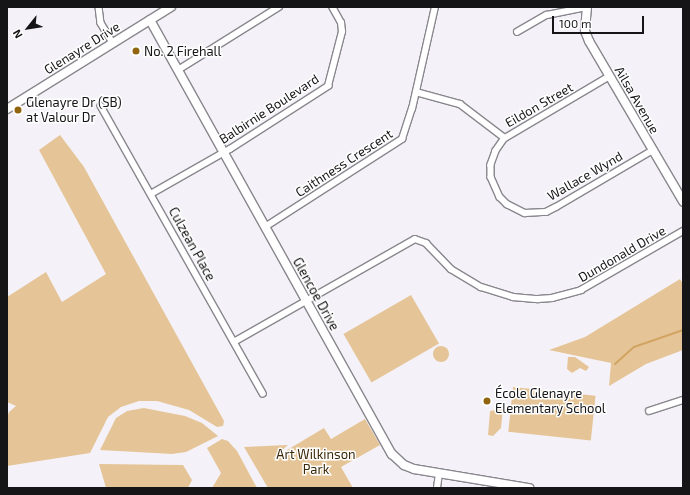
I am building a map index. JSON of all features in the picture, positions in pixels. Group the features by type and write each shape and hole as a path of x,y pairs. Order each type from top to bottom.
{"street":[{"path":"99,7 101,23 113,42"},
{"name":"Glenayre Drive","path":"7,109 171,7"},
{"path":"178,70 279,7"},
{"name":"Balbirnie Boulevard","path":"151,194 223,152 328,86 342,32 341,23 332,7"},
{"name":"Caithness Crescent","path":"265,227 399,142 406,132 435,7"},
{"path":"517,32 547,15 587,7"},
{"name":"Ailsa Avenue","path":"587,7 585,31 589,42 683,201"},
{"name":"Glencoe Drive","path":"150,20 392,454 404,465 414,470 529,488"},
{"name":"Eildon Street","path":"416,92 460,104 505,138 610,76"},
{"name":"Culzean Place","path":"101,106 263,394"},
{"name":"Wallace Wynd","path":"505,138 496,151 491,165 491,177 500,197 516,210 525,213 546,212 653,150"},
{"name":"Dundonald Drive","path":"234,342 415,238 426,242 450,269 488,290 513,297 552,298 581,290 683,231"},
{"path":"649,411 683,400"},
{"path":"437,488 439,474"}],"green space":[{"path":"60,135 84,167 224,421 223,426 217,427 189,410 157,401 139,401 121,407 108,417 90,453 7,466 7,418 9,412 16,406 7,402 7,297 46,272 62,302 106,274 39,150"},
{"path":"680,279 683,284 683,350 646,364 609,386 611,363 549,350 585,337"},
{"path":"411,295 439,343 371,382 343,334"},
{"path":"441,346 447,348 449,354 447,360 441,362 435,360 433,354 435,348"},
{"path":"568,357 575,357 589,367 586,371 580,368 572,373 567,369"},
{"path":"513,387 596,396 591,440 508,432"},
{"path":"497,406 503,408 501,428 493,436 488,435 490,411 496,410"},
{"path":"144,408 185,416 202,423 218,436 186,452 172,454 100,450 116,418 127,411"},
{"name":"Art Wilkinson Park","path":"365,419 380,445 341,467 353,488 268,488 244,447 288,445 272,459 324,428 331,439"},
{"path":"222,439 228,441 237,451 257,488 212,488 221,473 207,448"},
{"path":"99,464 183,465 192,480 188,488 106,488"}],"waterway":[{"path":"615,364 634,347 683,330"}],"place":[{"name":"No. 2 Firehall","path":"136,51"},
{"name":"Glenayre Dr (SB) at Valour Dr","path":"18,110"},
{"name":"École Glenayre Elementary School","path":"487,401"}]}
